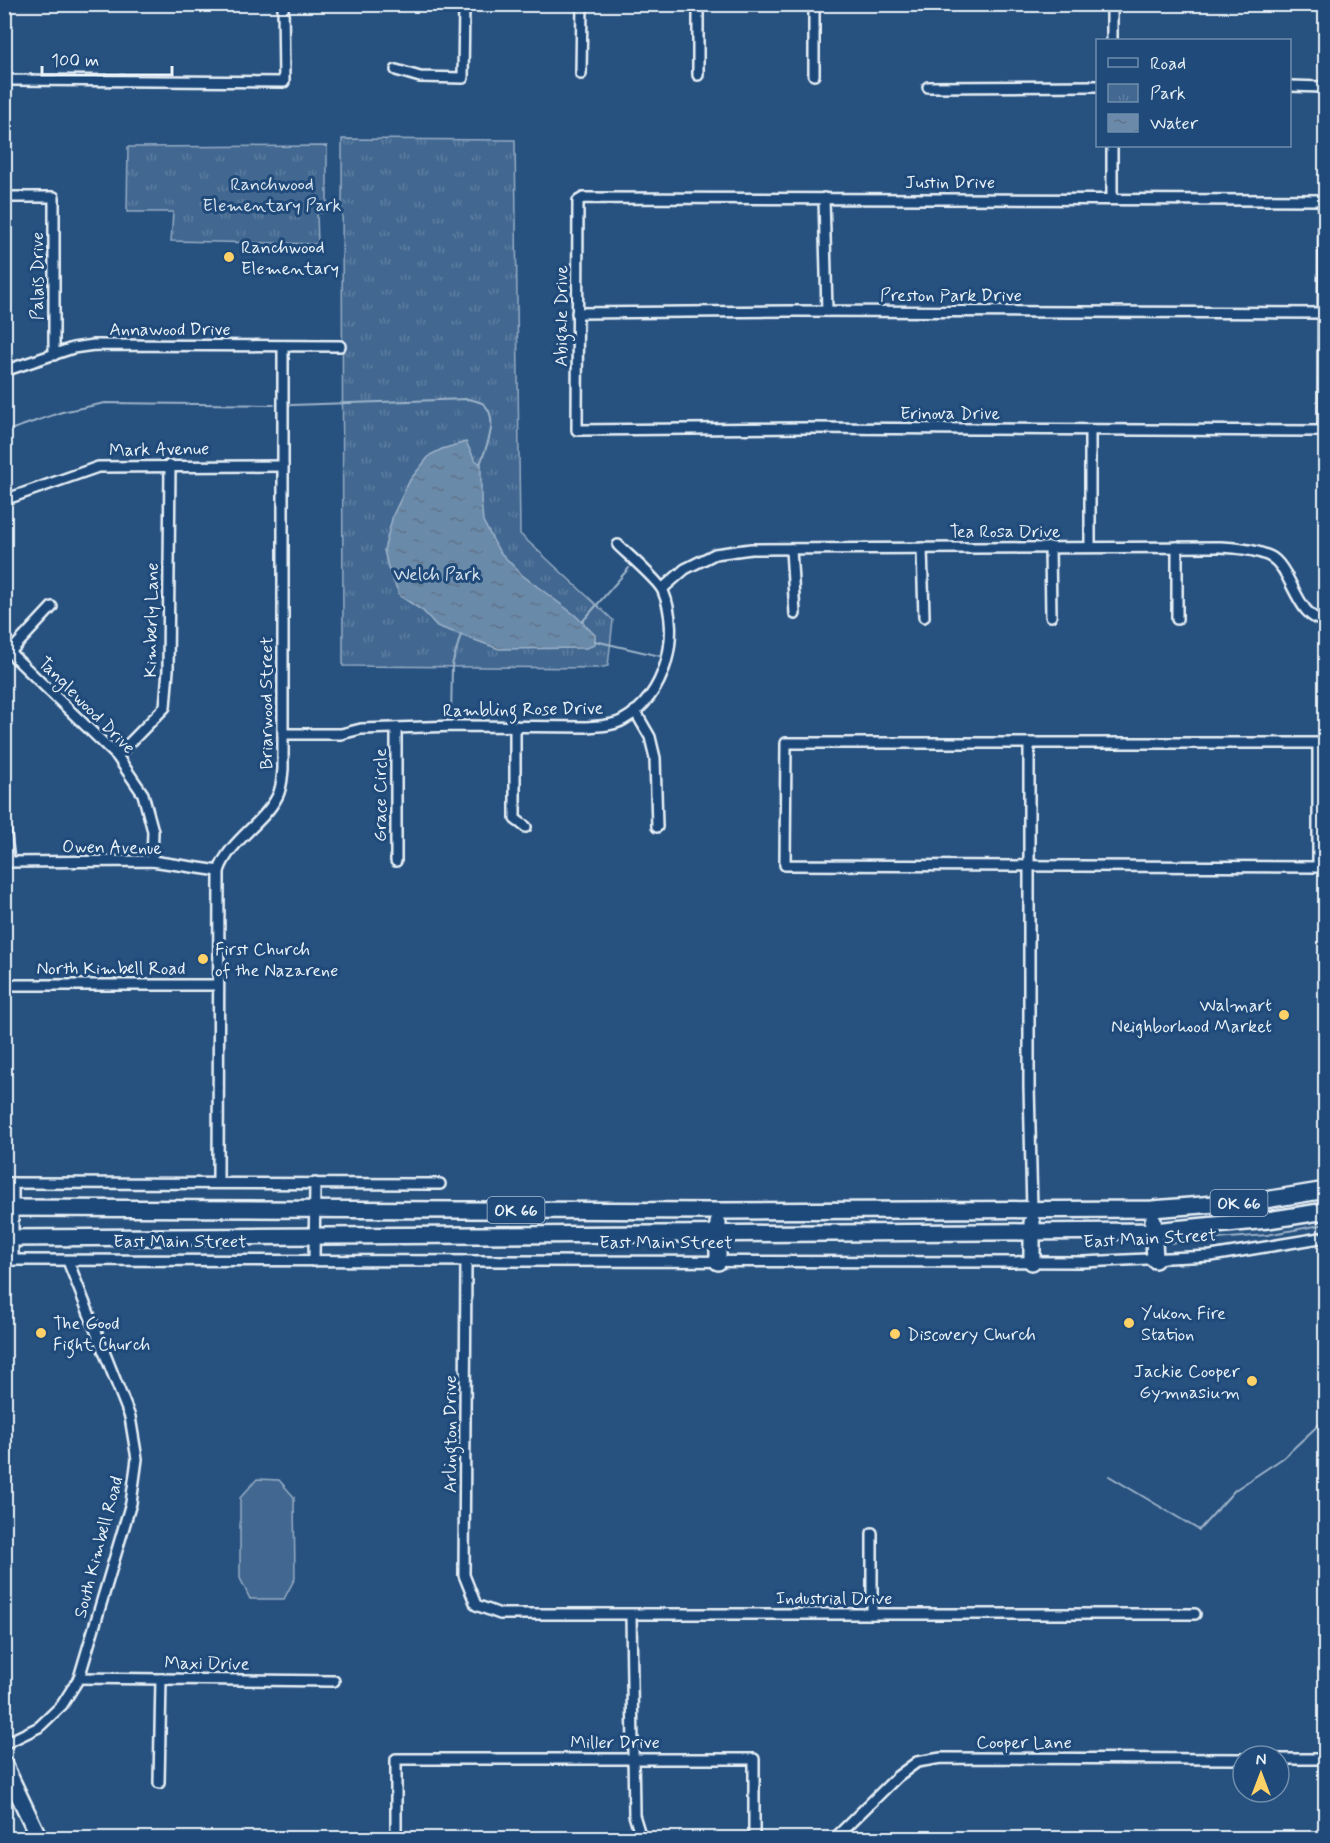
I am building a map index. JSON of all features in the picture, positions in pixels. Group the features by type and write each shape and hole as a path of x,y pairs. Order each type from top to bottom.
{"main road":[{"name":"East Main Street","path":"9,1208 718,1211 1152,1209 1265,1200 1326,1190"},
{"path":"1152,1209 1155,1260"},
{"path":"1032,1210 1032,1262"},
{"path":"718,1211 718,1262"},
{"name":"East Main Street","path":"9,1238 1153,1231 1268,1220 1326,1211"},
{"path":"4,1764 39,1839"}],"street":[{"path":"4,77 12,80 284,82 284,4"},
{"path":"396,70 420,77 463,78 464,4"},
{"path":"581,74 582,4"},
{"path":"698,4 698,75"},
{"path":"814,4 814,75"},
{"path":"1112,4 1112,39"},
{"path":"928,87 1096,86"},
{"path":"1291,87 1323,87"},
{"path":"1112,147 1112,198"},
{"name":"Palais Drive","path":"4,197 54,197 54,355"},
{"name":"Justin Drive","path":"578,201 583,198 1324,200 1324,313"},
{"path":"824,198 827,311"},
{"name":"Abigale Drive","path":"577,430 578,201"},
{"name":"Preston Park Drive","path":"577,313 827,311 1324,313"},
{"name":"Erinova Drive","path":"577,430 805,428 1323,431 1324,313"},
{"name":"Annawood Drive","path":"4,371 80,347 94,345 340,346"},
{"name":"Briarwood Street","path":"219,871 221,864 232,850 278,796 283,769 283,346"},
{"path":"1090,430 1090,547"},
{"name":"Kimberly Lane","path":"117,756 165,707 168,670 170,465"},
{"name":"Mark Avenue","path":"4,500 98,466 283,465"},
{"name":"Rambling Rose Drive","path":"283,734 341,734 361,729 396,728 587,727 622,721 642,706 668,661 672,620 662,588 618,545"},
{"path":"1050,547 1051,616"},
{"path":"1177,547 1177,619"},
{"name":"Tea Rosa Drive","path":"662,588 685,569 715,554 751,549 1219,547 1243,549 1271,556 1281,566 1296,597 1312,616 1326,621"},
{"path":"922,548 924,617"},
{"path":"791,549 795,614"},
{"path":"7,649 52,607"},
{"name":"Tanglewood Drive","path":"7,649 117,756 143,794 153,831 152,861"},
{"path":"635,711 650,737 655,758 657,827"},
{"path":"515,726 515,819 526,827"},
{"name":"Grace Circle","path":"396,728 396,861"},
{"path":"786,742 1318,743 1322,807 1318,867 785,865 786,742"},
{"path":"1029,743 1029,1086 1032,1210"},
{"path":"4,817 7,862"},
{"name":"Owen Avenue","path":"7,862 152,861 219,871"},
{"path":"218,1182 219,871"},
{"name":"North Kimbell Road","path":"4,985 218,985"},
{"path":"9,1260 9,1183 440,1184"},
{"path":"314,1261 315,1183"},
{"name":"East Main Street","path":"9,1260 1032,1262 1155,1260 1211,1256 1326,1237"},
{"name":"South Kimbell Road","path":"4,1744 39,1727 62,1705 79,1678 131,1503 137,1459 130,1416 68,1261"},
{"name":"Arlington Drive","path":"466,1261 465,1575 476,1605"},
{"path":"872,1533 872,1614"},
{"name":"Industrial Drive","path":"476,1605 500,1614 1195,1614"},
{"path":"631,1615 634,1815 641,1839"},
{"name":"Maxi Drive","path":"79,1678 334,1681"},
{"path":"159,1783 161,1679"},
{"name":"Cooper Lane","path":"835,1839 898,1776 917,1762 941,1758 1231,1759"},
{"name":"Miller Drive","path":"396,1839 396,1759 754,1759 754,1839"},
{"path":"1291,1759 1326,1759"}],"green space":[{"name":"Welch Park","path":"342,139 515,140 520,534 613,620 608,666 599,668 343,666"},
{"name":"Ranchwood Elementary Park","path":"327,146 327,212 317,213 318,244 171,241 173,212 127,212 128,147"},
{"path":"257,1479 279,1480 294,1497 295,1578 284,1599 250,1599 240,1578 240,1498"}],"water":[{"path":"466,442 475,460 481,464 483,521 499,551 522,575 575,615 595,635 595,645 586,648 499,649 437,626 423,611 400,596 388,568 384,550 393,515 410,480 430,455"}],"waterway":[{"path":"291,405 468,399 479,402 488,409 491,416 488,441 480,464"},
{"path":"4,432 62,412 105,403 274,405"},
{"path":"582,622 629,568"},
{"path":"451,722 452,665 461,634"},
{"path":"595,641 664,657"},
{"path":"1168,1243 1267,1235 1326,1224"},
{"path":"1109,1476 1199,1530 1235,1490 1283,1458 1326,1418"}],"place":[{"name":"Ranchwood Elementary","path":"229,257"},
{"name":"First Church of the Nazarene","path":"203,959"},
{"name":"Walmart Neighborhood Market","path":"1284,1015"},
{"name":"Yukon Fire Station","path":"1129,1323"},
{"name":"The Good Fight Church","path":"41,1333"},
{"name":"Discovery Church","path":"895,1334"},
{"name":"Jackie Cooper Gymnasium","path":"1252,1381"}]}
